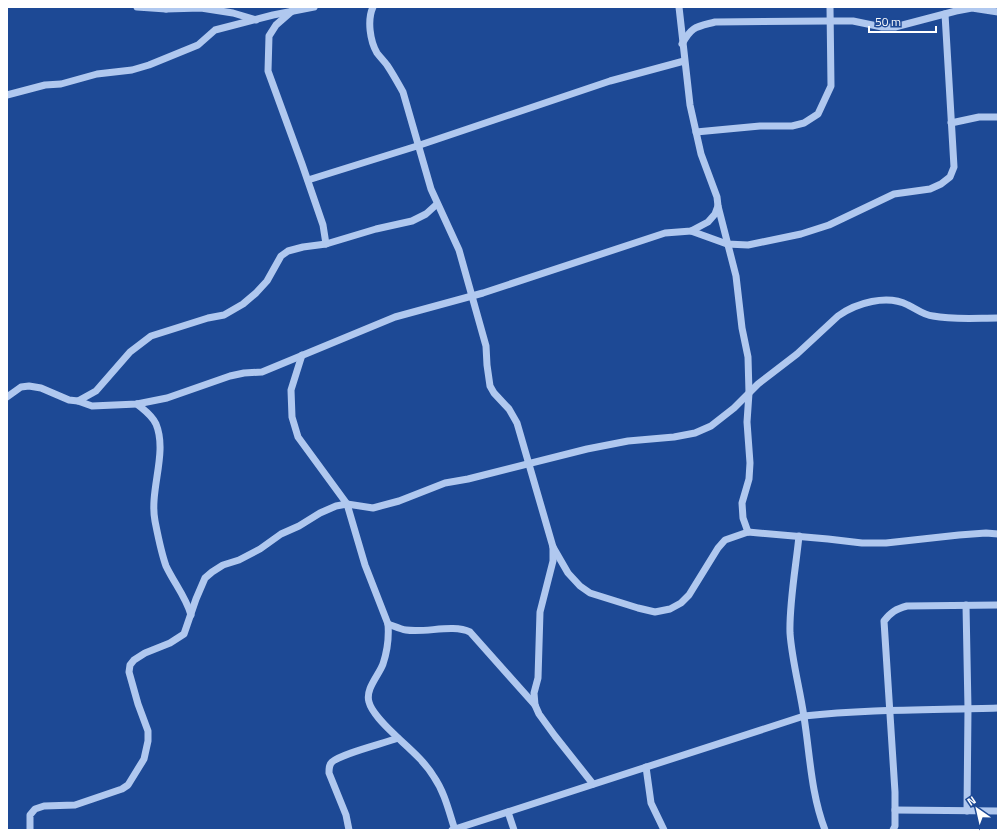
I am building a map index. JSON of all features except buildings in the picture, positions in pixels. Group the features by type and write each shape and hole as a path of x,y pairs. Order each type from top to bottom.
{"street":[{"path":"137,7 201,8 233,13 256,20"},
{"path":"7,95 45,85 61,84 97,74 132,70 149,65 198,45 215,30 314,7"},
{"path":"373,7 370,26 373,44 403,92 431,189 459,250 486,346 490,386 494,393 509,410 517,423 553,547 568,573 580,586 590,593 655,612 670,609 681,603 689,595 718,548 725,540 748,532 862,543 886,543 986,533 998,534"},
{"path":"679,7 690,105 700,154 717,197 727,244 736,276 742,328 748,357 749,393 747,422 750,463 749,479 742,503 743,518 748,532"},
{"path":"696,132 760,126 792,126 804,123 818,114 831,86 830,7"},
{"path":"682,44 689,32 697,27 715,22 853,21 882,27 895,27 972,8 998,12"},
{"path":"292,11 276,25 269,36 268,71 308,180 323,225 326,244"},
{"path":"7,397 21,387 29,386 40,388 69,400 78,401 92,406 137,404 167,398 230,376 244,373 262,372 395,317 472,296 665,232 691,231 727,244 748,245 801,234 830,225 894,194 930,189 950,178 954,167 945,14"},
{"path":"308,180 418,146 610,81 684,61"},
{"path":"951,123 979,118 998,117"},
{"path":"78,401 96,391 130,352 152,336 208,318 224,315 243,304 267,282 281,256 288,251 303,247 326,244 376,229 412,221 426,214 437,204"},
{"path":"691,231 708,222 715,214 718,206"},
{"path":"30,830 30,815 35,808 44,806 75,805 122,789 128,785 144,759 148,741 148,731 138,704 129,672 130,665 134,660 145,653 170,644 184,634 205,578 212,572 223,565 239,560 260,549 281,534 299,526 320,512 336,506 347,504 373,508 399,501 445,483 468,479 587,449 628,441 674,437 695,433 711,426 734,408 758,384 797,354 838,316 857,306 877,301 894,300 907,304 923,314 934,316 998,318"},
{"path":"302,355 291,390 292,416 298,437 347,504 365,565 388,624 389,633 386,653 382,666 368,695 369,702 376,714 398,738 414,752 434,777 446,801 454,830 804,716 890,710 998,708"},
{"path":"137,404 152,417 156,424 160,438 160,452 154,505 155,519 166,566 188,605 191,615"},
{"path":"799,536 791,608 790,632 804,716 812,783 825,830"},
{"path":"535,705 534,693 538,678 540,612 553,561 553,547"},
{"path":"966,605 968,709 967,811"},
{"path":"894,830 895,792 884,621 890,613 896,609 907,606 998,605"},
{"path":"388,624 406,630 423,631 464,629 470,632 535,705 539,714 555,736 593,784"},
{"path":"349,830 346,815 328,768 331,763 342,756 398,738"},
{"path":"646,767 651,803 664,830"},
{"path":"895,810 998,811"},
{"path":"508,812 514,830"}]}
